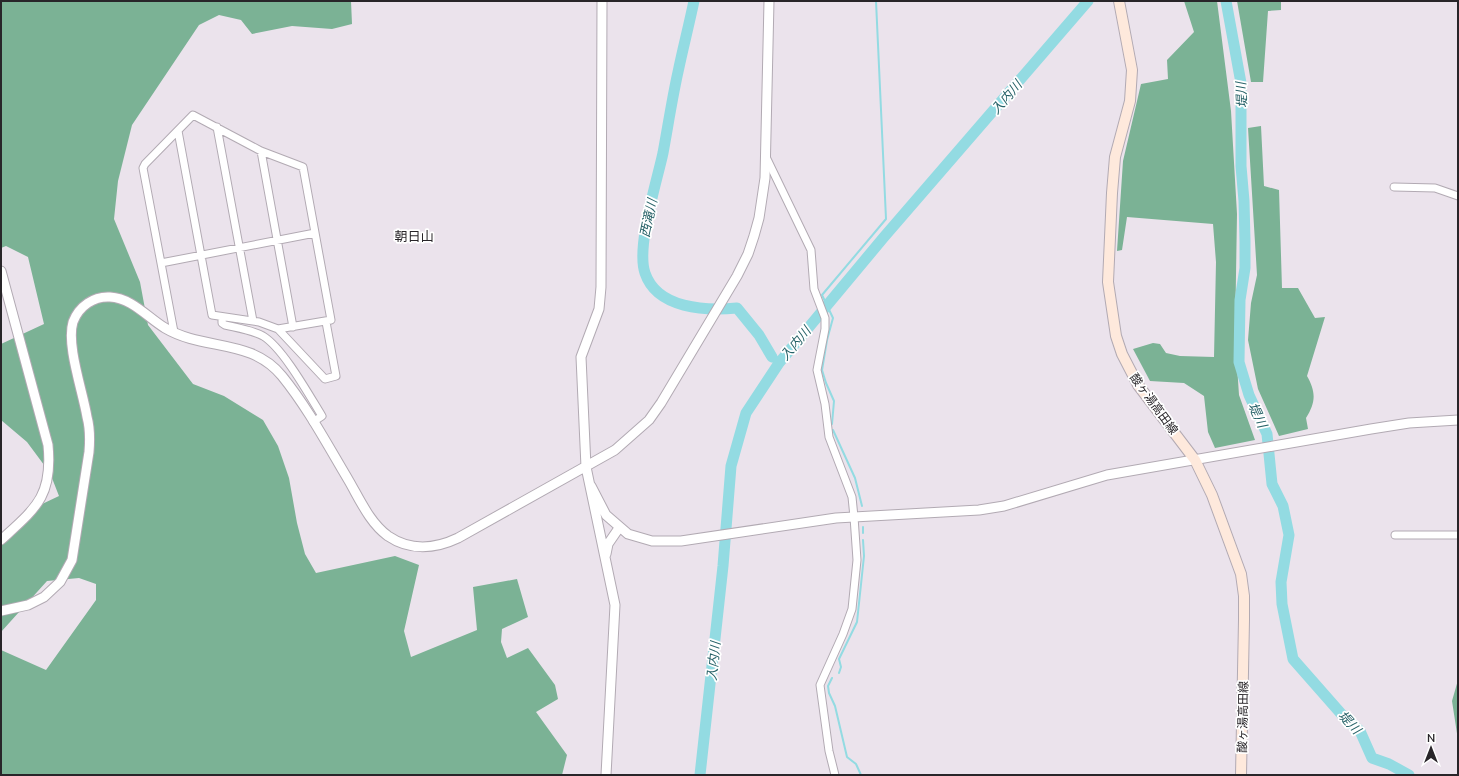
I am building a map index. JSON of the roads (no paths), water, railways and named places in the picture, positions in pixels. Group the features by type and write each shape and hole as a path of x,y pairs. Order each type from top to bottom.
{"main road":[{"name":"酸ヶ湯高田線","path":"1119,1 1132,70 1130,102 1115,157 1108,261 1111,310 1116,336 1130,371 1138,385 1195,460 1212,495 1234,551 1243,585 1242,775"}],"street":[{"path":"602,1 601,287 599,309 580,357 586,467 615,605 606,775"},
{"path":"1,611 28,605 44,597 60,582 72,560 88,459 90,435 72,339 72,327 78,313 92,300 105,297 117,298 130,303 174,332 199,341 245,350 262,358 282,376 313,422 376,525 394,539 415,546 437,546 458,538 615,450 649,420 713,318 748,254 759,218 766,157 769,1"},
{"path":"174,332 144,166 193,115 261,151 303,167 331,320 278,330"},
{"path":"217,127 253,321"},
{"path":"178,131 212,315 222,318 264,323 278,330 325,379 336,376 326,322"},
{"path":"261,151 293,327"},
{"path":"766,157 772,174 812,250 814,289 825,318 825,329 817,370 826,404 829,437 852,497 857,560 852,608 844,634 820,685 829,751 835,775"},
{"path":"1394,187 1431,187 1458,196"},
{"path":"162,263 315,233"},
{"path":"1,271 48,445 50,466 48,483 34,510 1,540"},
{"path":"222,318 222,323 225,325 256,333 272,343 292,369 322,416 313,422"},
{"path":"590,486 606,515 619,528 639,539 663,542 732,534 836,518 979,510 1004,506 1107,475 1229,455 1394,425 1458,420"},
{"path":"606,557 608,544 619,528"},
{"path":"1395,535 1458,535"}],"waterway":[{"name":"西滝川","path":"694,1 676,82 663,153 648,214 643,247 645,273 651,285 660,294 671,301 697,308 737,308 759,335 772,357"},
{"path":"832,424 834,401 822,370 827,340 833,318 822,295 886,219 876,1"},
{"name":"入内川","path":"700,775 723,566 731,466 746,413 779,363 884,237 1088,1"},
{"name":"堤川","path":"1226,1 1241,83 1241,166 1244,201 1245,268 1240,300 1239,362 1249,395 1267,434 1272,484 1283,506 1289,535 1281,582 1282,604 1293,659 1344,717 1360,731 1372,758 1389,764 1409,775"},
{"path":"833,430 855,478 862,506"},
{"path":"863,527 863,533"},
{"path":"839,673 841,667 839,659 857,622 864,556 863,540"},
{"path":"832,678 828,686 829,693 835,706 847,757 856,764 861,775"}],"district":[{"name":"朝日山","path":"414,236"}]}
